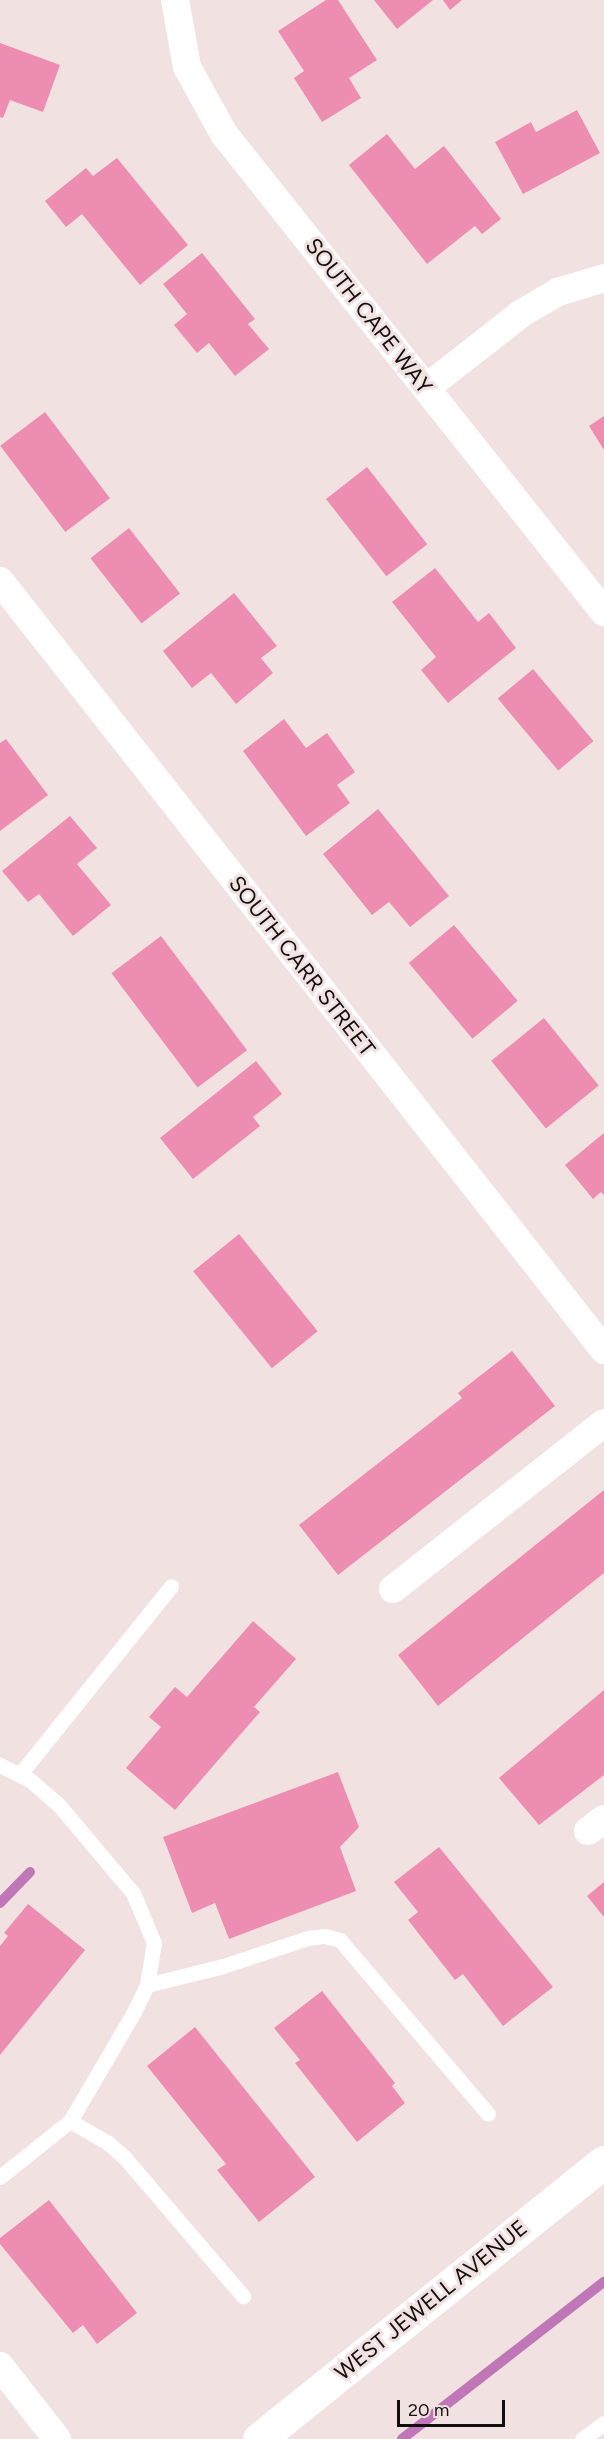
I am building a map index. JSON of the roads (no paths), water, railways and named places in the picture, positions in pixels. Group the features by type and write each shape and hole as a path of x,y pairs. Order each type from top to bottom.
{"main road":[{"name":"WEST JEWELL AVENUE","path":"259,2439 604,2162"}],"street":[{"name":"SOUTH CAPE WAY","path":"175,0 187,67 209,112 604,612"},
{"path":"426,388 522,313 558,292 604,278"},
{"name":"SOUTH CARR STREET","path":"1,585 604,1350"},
{"path":"393,1589 604,1423"},
{"path":"0,2366 57,2439"}],"lane":[{"path":"20,1774 171,1586"},
{"path":"0,1765 20,1774 58,1804 133,1893 154,1944 147,1985 70,2121 0,2177"},
{"path":"147,1985 223,1966 308,1938 325,1936 340,1940 488,2114"},
{"path":"70,2121 108,2143 125,2158 243,2296"},
{"path":"582,2439 604,2423"}],"waterway":[{"path":"0,1903 30,1872"},
{"path":"402,2439 604,2282"}]}
